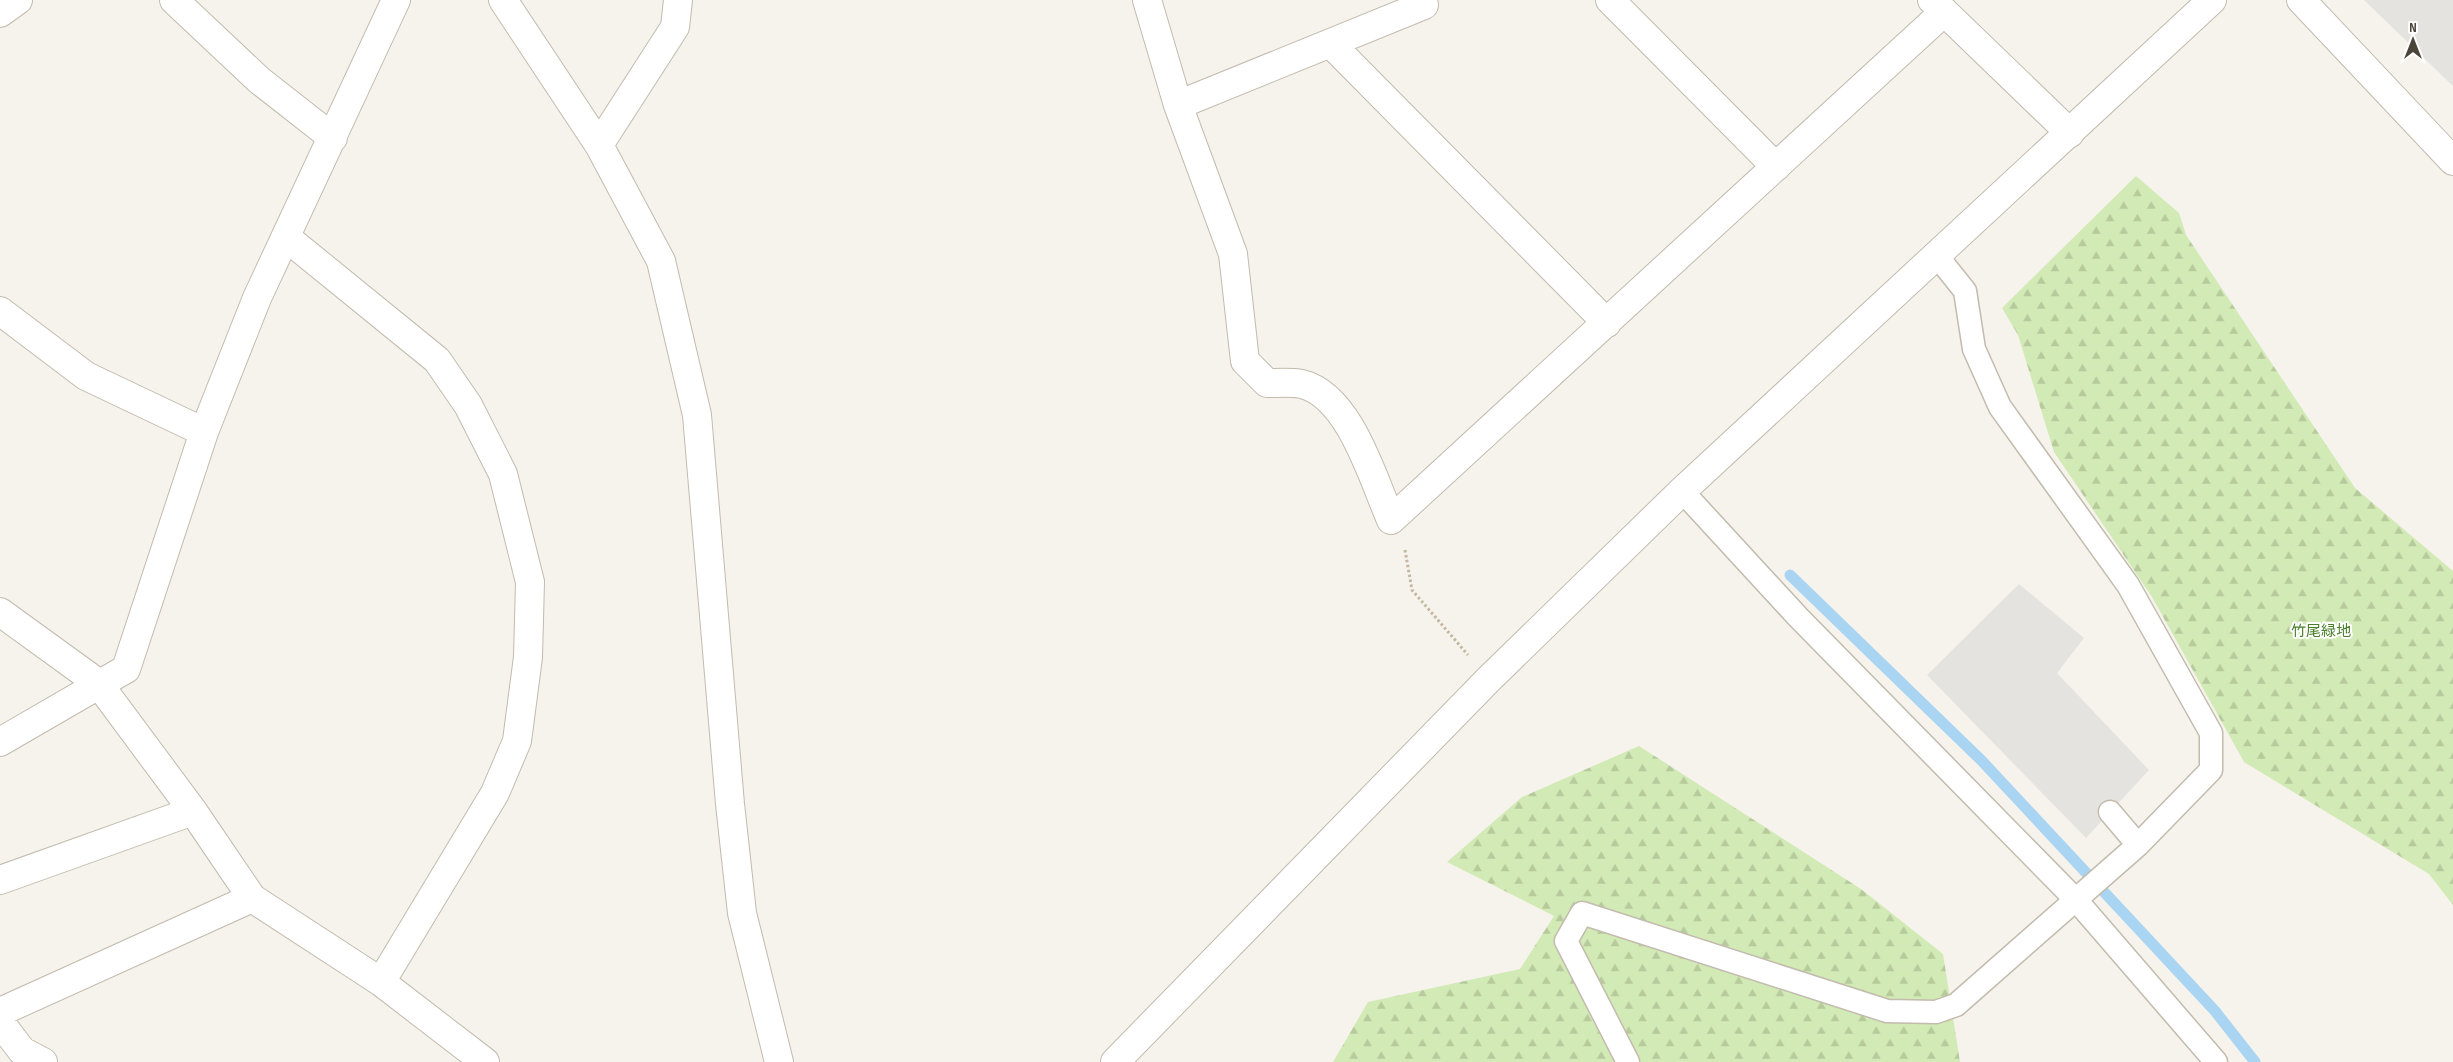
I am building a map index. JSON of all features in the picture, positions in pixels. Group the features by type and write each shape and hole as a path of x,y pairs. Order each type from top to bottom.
{"street":[{"path":"0,13 18,0"},
{"path":"174,0 259,80 332,138"},
{"path":"0,742 98,683 126,669 204,432 257,298 396,0"},
{"path":"503,0 599,145 660,261 697,415 730,804 742,913 779,1062"},
{"path":"599,145 675,27 678,0"},
{"path":"1147,0 1178,105 1233,254 1245,361 1267,382 1302,384 1328,397 1348,420 1391,520 1776,167 1938,6 2070,133"},
{"path":"1178,105 1424,5 1423,0"},
{"path":"1610,0 1776,167"},
{"path":"1115,1062 1489,679 1682,491 2212,0"},
{"path":"2301,0 2453,161"},
{"path":"2318,0 2453,135"},
{"path":"1331,44 1607,323"},
{"path":"286,238 437,360 468,405 503,474 530,582 528,657 516,741 495,793 381,982"},
{"path":"0,311 86,376 204,432"},
{"path":"0,612 98,683 193,811 252,898 381,982 486,1062"},
{"path":"0,880 193,811"},
{"path":"0,1012 252,898"},
{"path":"0,1022 22,1050 43,1062"}],"lane":[{"path":"1628,1062 1566,941 1582,913 1887,1011 1936,1012 1956,1005 2077,901 2138,845 2211,770 2211,734 2128,585 2000,407 1974,349 1965,290 1937,256"},
{"path":"1682,491 1798,617 2077,901 2216,1062"},
{"path":"2110,812 2138,845"}],"path":[{"path":"1391,520 1404,541 1412,590 1489,679"}],"green space":[{"name":"竹尾緑地","path":"2136,176 2179,213 2186,235 2355,488 2453,571 2453,905 2429,874 2244,762 2152,597 2054,452 2018,335 2002,308"},
{"path":"1639,746 1861,889 1943,954 1960,1062 1333,1062 1368,1002 1520,969 1554,916 1447,862 1522,797"}],"shaded area":[{"path":"2364,0 2453,0 2453,86"},
{"path":"2019,584 2084,638 2057,673 2149,770 2086,838 1927,675"}],"waterway":[{"path":"1790,575 1982,761 2215,1011 2255,1062"}]}
